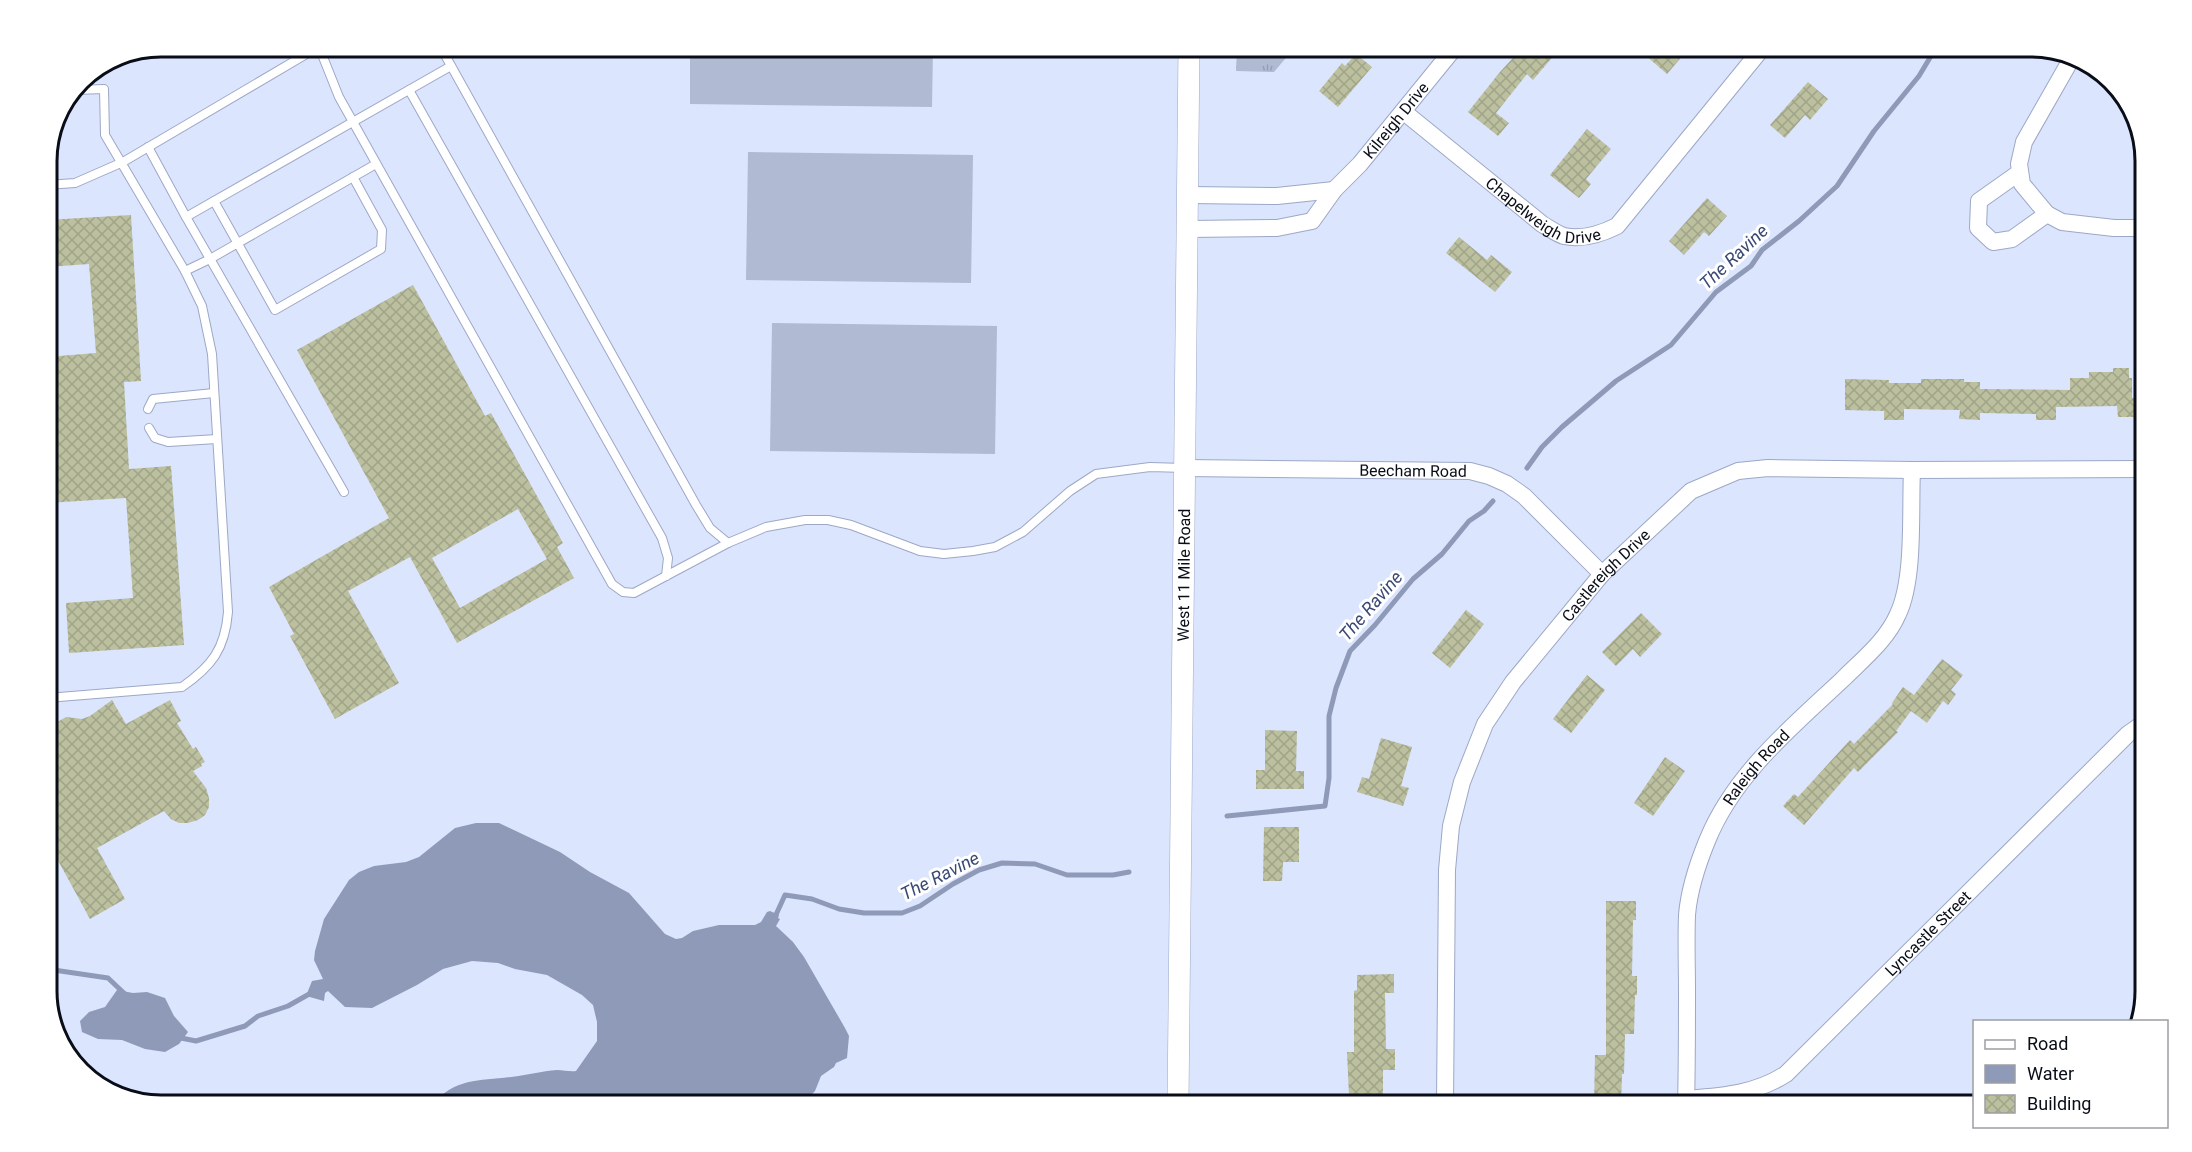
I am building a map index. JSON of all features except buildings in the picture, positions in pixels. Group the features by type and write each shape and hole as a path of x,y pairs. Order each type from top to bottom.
{"street":[{"name":"West 11 Mile Road","path":"1178,1095 1189,57"},
{"name":"Kilreigh Drive","path":"1188,229 1277,228 1312,221 1334,190 1360,164 1447,57"},
{"name":"Chapelweigh Drive","path":"1404,112 1542,224 1562,236 1582,237 1604,232 1617,226 1755,57"},
{"path":"2068,64 2024,142 2019,164 2022,184 2047,214 2062,222 2135,228"},
{"path":"2020,172 1979,201 1978,228 1993,242 2012,239 2047,214"},
{"path":"1188,195 1277,196 1334,190"},
{"name":"Beecham Road","path":"1185,468 1470,471 1508,484 1524,496 1602,574"},
{"name":"Castlereigh Drive","path":"1445,1095 1447,870 1451,826 1462,782 1485,723 1513,682 1602,574 1691,491 1738,471 1768,468 2135,469"},
{"name":"Raleigh Road","path":"1686,1095 1688,913 1694,880 1707,840 1742,780 1766,753 1869,653 1887,633 1898,614 1906,591 1909,563 1912,470"},
{"name":"Lyncastle Street","path":"1730,1095 1769,1085 1786,1074 2135,729"}],"lane":[{"path":"57,184 75,183 123,162 302,57"},
{"path":"323,57 339,96 376,164 612,584 623,592 634,593 728,543 766,527 805,520 828,520 851,525 920,551 944,554 995,547 1023,532 1070,491 1096,474 1150,467 1185,468"},
{"path":"446,57 696,505 710,528 728,543"},
{"path":"186,218 451,66"},
{"path":"57,697 182,687 200,674 214,657 226,634 228,612 212,354 202,306 185,271 123,162 105,135 104,89 85,90"},
{"path":"409,90 662,538 668,558 666,576"},
{"path":"148,147 186,218 344,492"},
{"path":"185,271 238,244 376,164"},
{"path":"214,201 275,310 381,249 382,230 353,177"},
{"path":"148,409 153,399 214,393"},
{"path":"149,428 155,438 168,442 217,439"}],"green space":[{"path":"690,57 933,57 932,107 690,104"},
{"path":"1237,57 1287,57 1274,72 1236,71"},
{"path":"748,152 973,155 971,283 746,280"},
{"path":"772,323 997,326 995,454 770,451"}],"water":[{"path":"476,823 499,823 560,852 590,872 629,893 665,934 676,939 693,931 719,925 755,925 761,922 770,911 779,915 780,919 776,926 793,942 804,957 849,1036 847,1058 836,1063 821,1076 811,1095 442,1095 459,1085 478,1080 557,1070 576,1071 597,1041 597,1022 593,1005 582,995 547,975 498,963 472,961 443,969 372,1008 345,1007 328,991 325,993 324,1001 306,996 312,981 323,979 314,960 315,951 324,919 349,880 359,872 374,866 406,862 419,857 455,828"},
{"path":"117,990 133,993 147,992 165,998 174,1016 188,1032 179,1044 165,1052 145,1049 122,1040 98,1039 82,1032 80,1021 89,1012 105,1007"}],"waterway":[{"name":"The Ravine","path":"1527,468 1542,447 1562,427 1616,381 1671,345 1716,292 1751,266 1762,250 1799,221 1837,186 1874,131 1919,76 1930,57"},
{"name":"The Ravine","path":"1227,816 1325,806 1329,778 1329,716 1336,688 1350,651 1413,579 1442,554 1469,521 1484,511 1493,501"},
{"name":"The Ravine","path":"774,919 785,895 812,899 839,909 864,913 902,913 920,906 979,870 1002,863 1035,864 1067,875 1113,875 1129,872"},
{"path":"57,970 108,978 127,996"},
{"path":"176,1037 196,1041 245,1026 258,1016 288,1006 311,993"}]}
